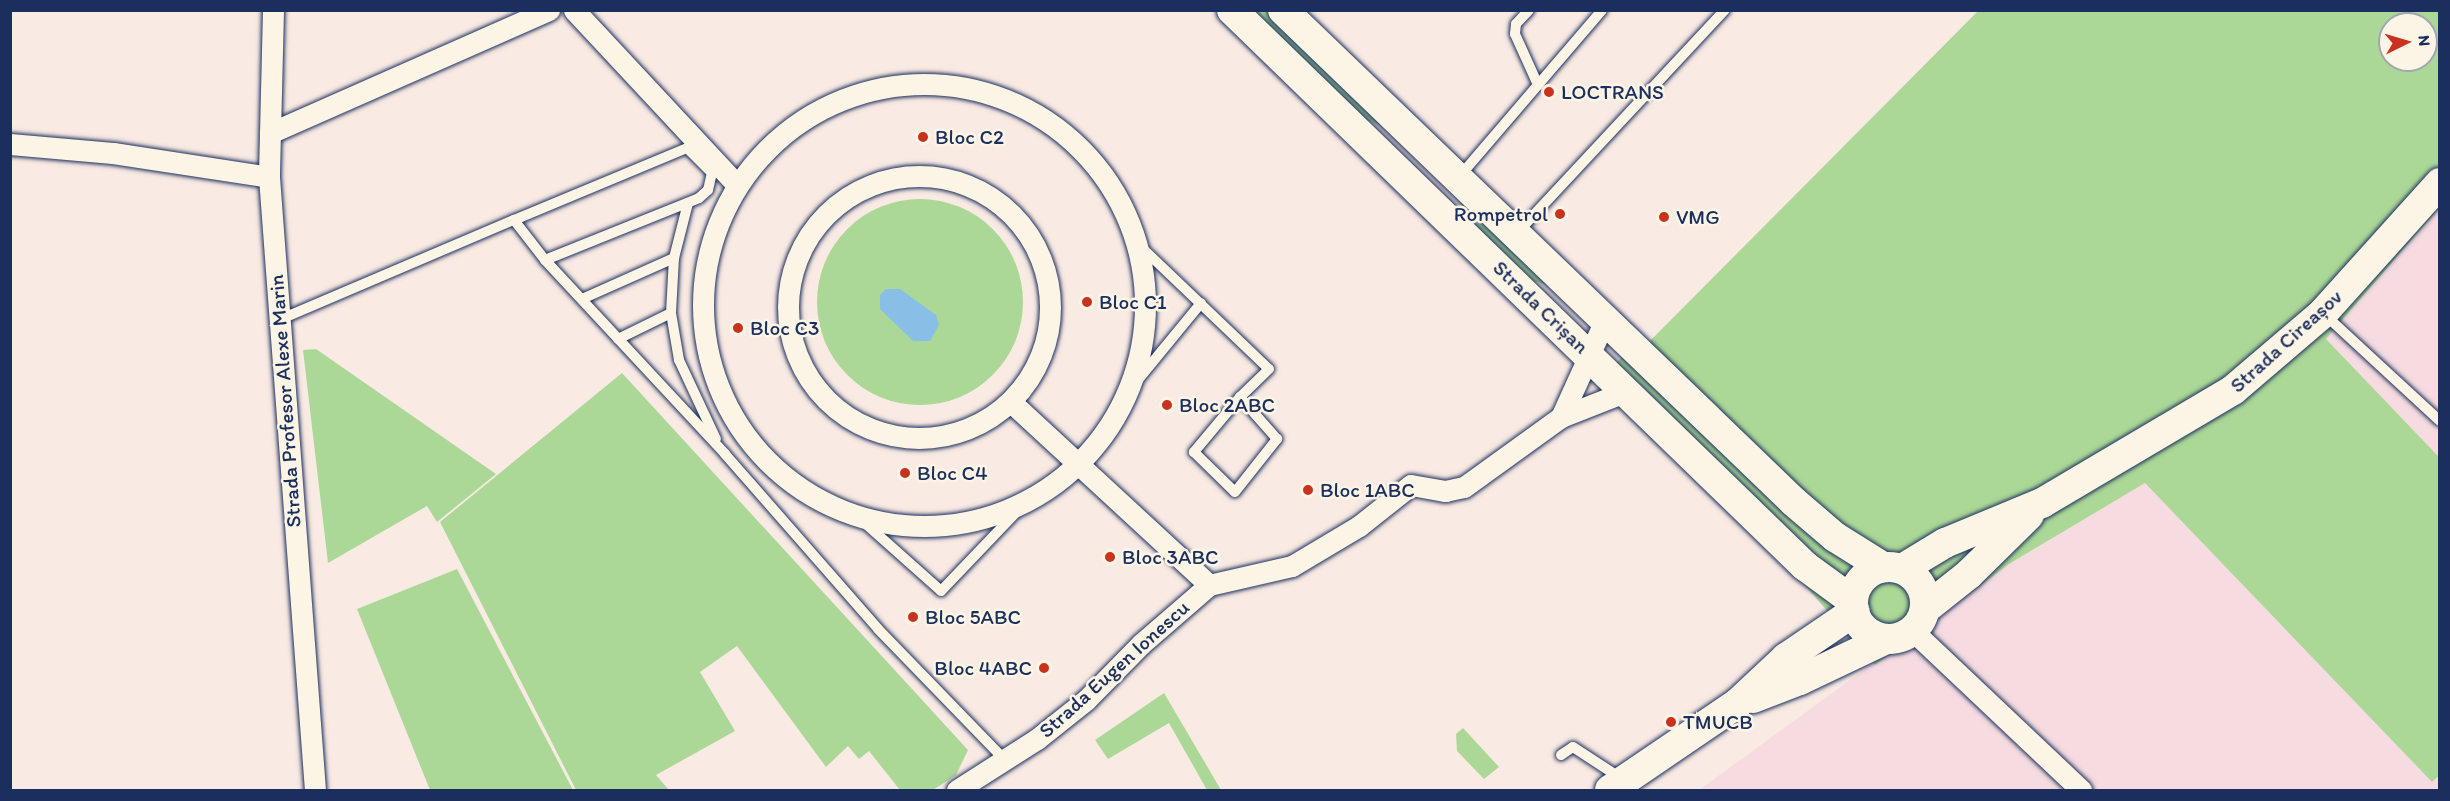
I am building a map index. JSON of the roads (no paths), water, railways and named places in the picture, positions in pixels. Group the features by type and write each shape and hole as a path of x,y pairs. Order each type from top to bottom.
{"main road":[{"name":"Strada Crișan","path":"1232,10 1588,352 1817,577 1854,606"},
{"name":"Strada Crișan","path":"1283,10 1794,502 1835,537 1893,568"},
{"name":"Strada Cireașov","path":"1893,568 2042,502 2202,411 2260,369 2323,313 2439,183"},
{"name":"Strada Cireașov","path":"1738,703 1800,680 1908,626 1968,574 2042,502"},
{"path":"1893,568 1921,585 1908,626 1866,630 1854,606 1863,579 1893,568"},
{"name":"Strada Cireașov","path":"1617,786 1738,703 1786,658 1854,606"}],"street":[{"name":"Strada Profesor Alexe Marin","path":"273,10 269,177 315,790"},
{"path":"270,134 549,10"},
{"path":"574,10 716,171 737,186"},
{"path":"910,83 962,86 1012,101 1062,131 1090,158 1118,198 1137,243 1145,319 1128,393 1106,431 1078,465 1026,502 972,522 915,527 858,517 816,499 778,473 737,425 711,368 702,305 711,243 737,186 778,139 811,113 859,92 910,83"},
{"path":"10,144 112,153 269,177"},
{"path":"918,176 947,178 984,192 1015,217 1039,255 1047,276 1050,310 1045,344 1031,375 1011,402 979,425 941,437 912,438 864,427 831,406 807,376 799,359 792,342 787,304 793,266 810,232 837,204 870,184 918,176"},
{"path":"1561,417 1588,352 1605,322"},
{"name":"Strada Eugen Ionescu","path":"957,790 1005,760 1086,700 1141,644 1209,585 1292,566 1359,526 1411,485 1444,491 1464,487 1561,417 1627,392"},
{"name":"Strada Eugen Ionescu","path":"1011,402 1209,585"},
{"path":"1908,626 2081,790"}],"lane":[{"path":"1529,10 1516,24 1515,34 1538,85"},
{"path":"1458,177 1602,10"},
{"path":"1516,234 1725,10"},
{"path":"278,320 687,148 716,171 708,190 688,202 545,260"},
{"path":"688,202 674,258 671,313 679,360 697,405 725,454"},
{"path":"514,220 545,260 725,454 878,629 1005,760"},
{"path":"1137,243 1269,369 1240,397 1194,452 1235,492 1277,440 1240,397"},
{"path":"582,299 674,258"},
{"path":"1128,393 1201,303"},
{"path":"618,339 671,313"},
{"path":"2323,313 2439,421"},
{"path":"858,517 941,591 1026,502"},
{"path":"1561,755 1573,747 1617,786"}],"water":[{"path":"886,289 900,289 936,315 939,325 930,341 913,341 880,309 880,295"}],"place":[{"name":"LOCTRANS","path":"1549,92"},
{"name":"Bloc C2","path":"923,137"},
{"name":"Rompetrol","path":"1560,214"},
{"name":"VMG","path":"1664,217"},
{"name":"Bloc C1","path":"1087,302"},
{"name":"Bloc C3","path":"738,328"},
{"name":"Bloc 2ABC","path":"1167,405"},
{"name":"Bloc C4","path":"905,473"},
{"name":"Bloc 1ABC","path":"1308,490"},
{"name":"Bloc 3ABC","path":"1110,557"},
{"name":"Bloc 5ABC","path":"913,617"},
{"name":"Bloc 4ABC","path":"1044,668"},
{"name":"TMUCB","path":"1671,722"}]}
